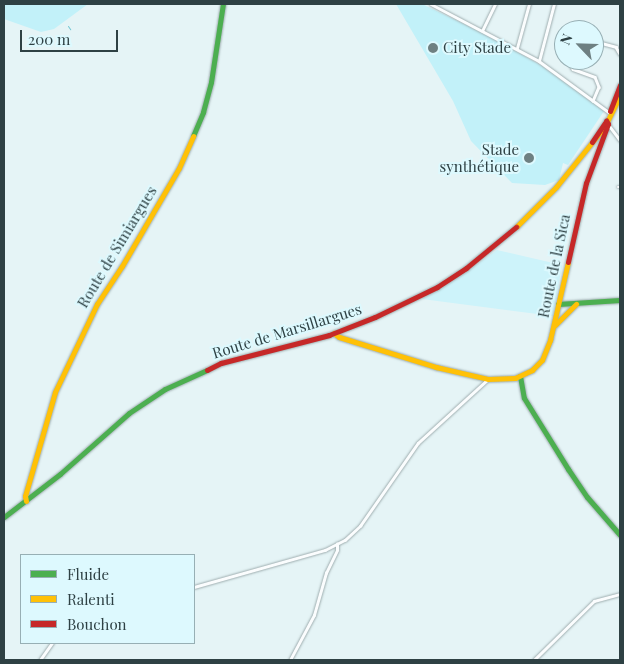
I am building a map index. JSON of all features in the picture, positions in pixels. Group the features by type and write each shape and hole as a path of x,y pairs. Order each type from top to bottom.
{"street":[{"name":"Route de Simiargues","path":"26,501 25,496 53,396 93,311 124,264 179,168 203,112 211,82 222,4"},
{"path":"431,4 539,61 610,112"},
{"path":"482,31 495,4"},
{"path":"517,48 529,4"},
{"path":"539,61 554,4"},
{"path":"604,44 616,47 620,54"},
{"path":"576,70 595,77 599,87 593,101"},
{"name":"Route de Marsillargues","path":"4,518 128,412 165,389 221,363 334,333 415,299 466,268 514,230 556,187 605,126 619,93 620,85"},
{"path":"606,123 620,140"},
{"name":"Route de la Sica","path":"334,333 339,337 427,364 488,379 520,376 532,370 542,360 553,328 586,183 606,123"},
{"path":"558,304 620,300"},
{"path":"553,328 571,307 578,303"},
{"path":"520,376 524,398 564,462 587,497 620,535"},
{"path":"195,587 337,544 360,526 426,433 488,379"},
{"path":"290,660 314,615 324,578 337,550 337,544"},
{"path":"534,660 594,601 620,594"},
{"path":"40,660 51,644"}],"shaded area":[{"path":"4,4 88,4 54,29 41,32 4,19"},
{"path":"396,4 422,4 489,36 542,66 604,111 568,165 563,163 559,180 545,185 512,183 471,141 453,101"},
{"path":"497,250 562,265 553,316 422,299 458,278"}],"traffic: fast":[{"path":"193,136 203,112 211,82 223,4"},
{"path":"558,304 620,300"},
{"path":"4,517 60,474 129,413 165,389 207,370"},
{"path":"520,376 524,398 568,469 587,497 620,535"}],"traffic: slow":[{"path":"516,227 556,187 605,126 620,95"},
{"path":"26,501 25,496 55,392 97,304 122,266 179,168 193,136"},
{"path":"334,333 339,337 436,367 488,379 515,378 532,370 542,360 550,340 568,262"},
{"path":"555,325 576,304"}],"traffic: jam":[{"path":"610,111 620,85"},
{"path":"568,262 586,183 608,124 606,120"},
{"path":"592,142 605,123"},
{"path":"207,370 221,363 329,335 375,317 437,287 466,268 516,227"}],"place":[{"name":"City Stade","path":"433,48"},
{"name":"Stade synthétique","path":"529,158"}]}
